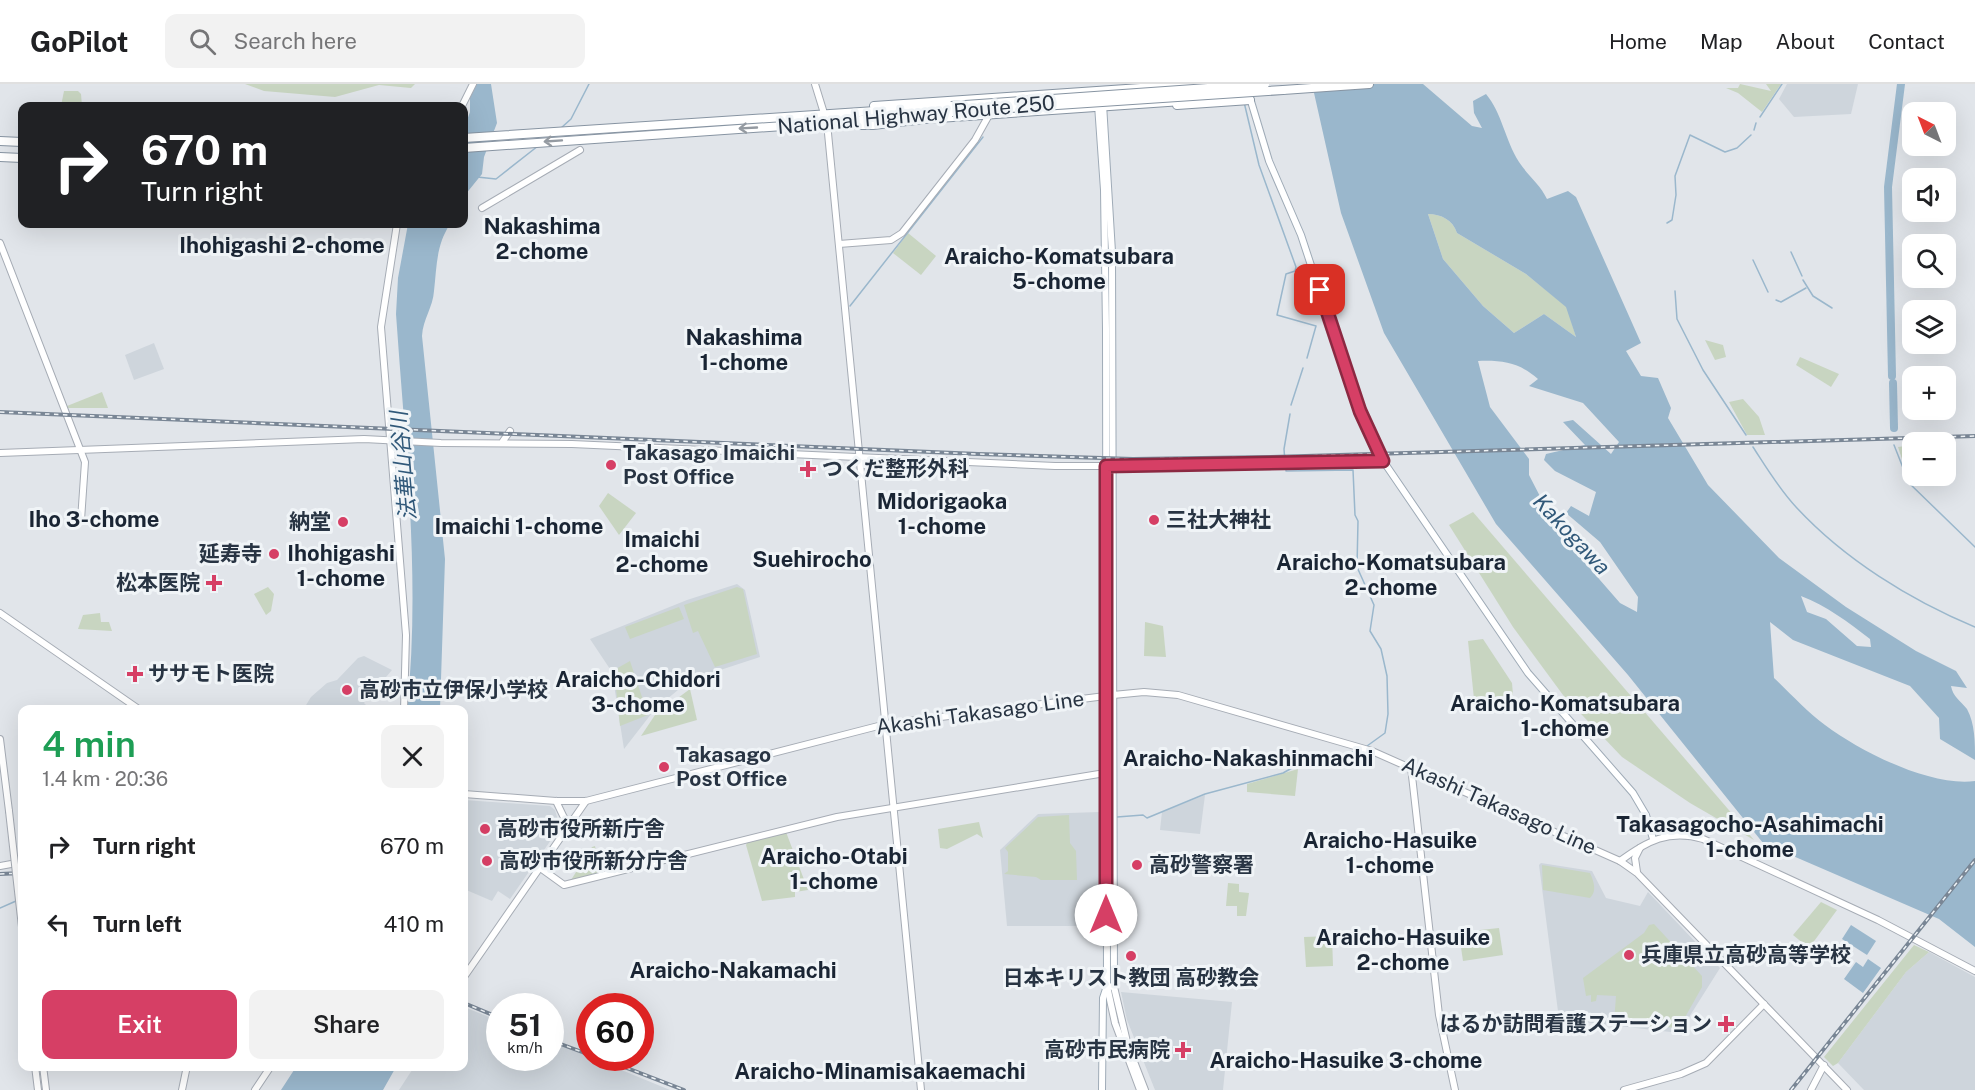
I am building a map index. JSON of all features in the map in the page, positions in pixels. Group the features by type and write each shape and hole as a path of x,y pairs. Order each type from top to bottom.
{"highway":[{"path":"826,114 837,109 1149,84"},
{"path":"1101,87 1200,84"},
{"name":"National Highway Route 250","path":"468,148 827,123 952,109 1265,84"},
{"name":"National Highway Route 250","path":"468,138 826,114 952,109 1369,84"},
{"path":"827,123 848,127 1182,101 1283,90"},
{"path":"1104,106 1129,108 1251,100"},
{"path":"0,141 18,142"},
{"path":"0,157 18,158"}],"street":[{"path":"815,84 827,123 921,1090"},
{"path":"1246,84 1269,161 1301,235 1360,411 1383,461 1528,673 1633,793 1646,815 1653,838 1687,834 1703,839 1878,920 1975,971"},
{"path":"464,102 472,87"},
{"path":"1101,87 1113,252 1109,695 1111,987 1128,1046 1145,1090"},
{"path":"839,244 891,240 902,233 975,140 989,115"},
{"path":"482,208 580,150"},
{"path":"396,228 381,327 406,634 404,705"},
{"path":"0,243 81,449 85,469 81,520"},
{"path":"503,441 510,431"},
{"path":"0,453 327,439 572,444 1110,467 1383,461"},
{"path":"0,613 133,705"},
{"name":"Akashi Takasago Line","path":"468,794 586,801 886,724 1109,695 1160,692 1191,698 1372,751 1620,861 1653,838"},
{"path":"1109,695 1105,773 1111,987 1115,1023 1140,1090"},
{"path":"0,740 18,891"},
{"path":"1411,767 1439,1015 1455,1090"},
{"path":"539,867 564,885 837,817 1105,773"},
{"path":"556,801 568,826"},
{"path":"468,971 586,801"},
{"path":"1637,873 1635,858 1640,848"},
{"path":"1620,861 1637,873 1847,1090"},
{"path":"0,866 18,863"},
{"path":"1102,1090 1103,998 1111,987"},
{"path":"1624,1090 1681,1074 1706,1063 1764,1004"},
{"path":"1811,1090 1824,1065"},
{"path":"36,1071 39,1090"},
{"path":"44,1071 46,1090"},
{"path":"182,1090 186,1071"},
{"path":"255,1090 268,1071"}],"shaded area":[{"path":"1787,84 1858,84 1851,114 1794,117 1779,99"},
{"path":"154,343 164,369 134,380 125,355"},
{"path":"737,584 745,590 760,657 708,674 684,685 655,709 624,749 612,672 590,639 687,600"},
{"name":"高砂市立伊保小学校","path":"364,656 392,670 364,703 366,705 306,705 311,697 327,683 337,680 358,658"},
{"path":"1205,795 1200,834 1160,830 1162,812"},
{"path":"468,800 550,806 555,810 560,827 510,899 498,891 492,901 468,891"},
{"path":"1099,812 1100,926 1007,926 1000,850 1038,814"},
{"name":"兵庫県立高砂高等学校","path":"1541,863 1592,871 1606,898 1640,906 1648,892 1720,968 1679,1033 1559,1019 1539,865"},
{"path":"1929,952 1975,977 1975,1090 1864,1090 1838,1063 1906,972"},
{"name":"高砂市民病院","path":"1121,992 1232,1002 1223,1090 1155,1090 1127,1020"},
{"path":"468,1009 486,1016 486,1071 564,1071 564,1046 576,1051 576,1071 624,1071 670,1090 399,1090 411,1071 468,1071"}],"green space":[{"path":"245,84 415,84 411,88 379,85 335,97 264,91"},
{"path":"1740,84 1771,91 1766,84 1781,84 1762,112 1738,93 1726,88 1738,88"},
{"path":"64,91 78,91 81,94 82,102 62,102"},
{"path":"1428,214 1446,219 1457,233 1526,274 1567,307 1576,337 1544,314 1514,333 1483,306 1443,259"},
{"path":"908,233 936,256 921,275 893,253"},
{"path":"1705,340 1723,345 1726,357 1715,360"},
{"path":"1800,357 1839,374 1831,387 1796,365"},
{"path":"102,392 108,408 68,408 67,406"},
{"path":"1743,399 1759,417 1765,435 1747,435 1729,402"},
{"path":"1902,446 1902,459 1898,447"},
{"path":"608,493 636,513 619,535 599,506"},
{"path":"1473,512 1754,840 1690,803 1622,757 1563,695 1513,627 1449,525"},
{"path":"268,587 274,594 271,611 266,615 254,594"},
{"path":"737,587 743,589 757,654 715,667 698,631 693,633 684,605"},
{"path":"679,607 684,619 630,639 625,627"},
{"path":"100,613 101,622 109,622 112,631 78,629 83,615"},
{"path":"1145,622 1163,626 1166,657 1144,656"},
{"path":"1483,639 1512,683 1513,695 1474,699 1468,641"},
{"path":"630,661 648,715 620,726 614,670"},
{"path":"690,689 697,720 641,736 655,715"},
{"path":"1298,769 1295,796 1247,792 1247,784"},
{"path":"1069,815 1070,843 1076,851 1077,880 1041,880 1036,877 1004,874 1008,871 1008,852 1005,848 1038,817"},
{"path":"979,822 983,838 977,834 947,849 940,848 938,829"},
{"path":"786,832 808,890 795,892 795,897 762,901 746,845"},
{"path":"595,846 601,874 571,880 592,847"},
{"path":"1542,865 1590,873 1594,892 1590,898 1543,890"},
{"path":"1228,883 1239,884 1239,892 1249,893 1246,916 1237,916 1237,906 1226,906"},
{"path":"1821,902 1837,910 1809,948 1793,935"},
{"path":"1654,924 1702,976 1702,987 1679,1028 1614,1023 1616,996 1597,995 1596,1001 1591,1002 1591,995 1586,996 1583,978 1644,933 1649,925"},
{"path":"1499,928 1503,955 1463,961 1459,934 1461,932"},
{"path":"1332,936 1333,966 1306,967 1304,937"},
{"path":"1914,945 1929,952 1906,972 1838,1063 1833,1066 1824,1057"}],"water":[{"path":"470,84 491,84 497,123 484,157 482,174 468,191 468,117"},
{"path":"1312,84 1423,84 1472,126 1482,128 1474,113 1473,101 1486,94 1496,110 1519,162 1547,199 1568,191 1576,197 1641,343 1626,351 1641,376 1658,378 1671,408 1668,418 1708,485 1779,558 1846,607 1916,651 1956,671 1967,688 1951,686 1955,696 1967,709 1972,721 1975,760 1940,739 1939,718 1910,686 1793,640 1770,622 1774,678 1818,720 1857,746 1897,765 1938,779 1975,781 1975,947 1939,919 1763,843 1628,675 1496,524 1384,333 1341,213","holes":["1428,214 1446,219 1457,233 1526,274 1566,307 1576,337 1544,314 1514,333 1483,306 1443,259","1478,361 1503,362 1525,369 1538,379 1529,386 1583,403 1619,442 1611,454 1573,420 1563,422 1585,445 1546,454 1544,460 1555,471 1596,492 1589,516 1571,506 1566,513 1600,542 1638,597 1637,612 1620,603 1559,533 1529,475 1529,459 1490,407","1801,596 1854,627 1870,639 1871,647 1857,646 1826,619 1807,612"]},
{"path":"407,228 448,228 440,248 433,297 422,336 445,559 440,705 407,705 411,660 412,562 396,314 398,278"},
{"path":"1851,925 1876,941 1867,955 1842,939"},
{"path":"1868,959 1881,968 1863,993 1844,979 1856,962 1863,967"},
{"path":"293,1071 394,1071 383,1090 281,1090"}],"waterway":[{"path":"561,128 571,119 589,84"},
{"path":"1760,117 1782,84"},
{"path":"1892,376 1888,187 1901,84"},
{"path":"1244,102 1259,165 1296,267 1295,271 1286,274 1277,315 1316,326 1307,358"},
{"path":"1754,130 1756,123"},
{"path":"1667,223 1672,220 1676,195 1675,176 1690,135 1725,152 1737,148 1751,135"},
{"path":"850,306 983,137"},
{"path":"477,177 496,179 538,146"},
{"path":"1791,252 1802,276"},
{"path":"1753,260 1768,292"},
{"path":"1803,280 1813,296 1832,308"},
{"path":"1776,300 1781,302 1806,288"},
{"path":"1675,291 1677,319 1703,370 1746,435"},
{"path":"1291,405 1303,368"},
{"path":"1893,383 1894,428"},
{"path":"1285,462 1284,449 1290,414"},
{"path":"1894,445 1909,483 1975,547"},
{"path":"1753,447 1790,500 1835,544 1902,591 1975,627"},
{"path":"1286,466 1286,471 1353,470 1355,515 1358,521 1357,567 1374,605 1370,631 1381,649 1387,676 1388,714 1385,733 1367,746"},
{"path":"1117,817 1143,815 1147,818 1205,794 1283,773 1301,763 1313,767 1320,760 1340,758 1359,749"},
{"path":"0,908 16,901"}],"railway":[{"path":"0,412 1133,459 1975,436"},
{"path":"1791,1090 1975,860"},
{"path":"0,874 18,873"},
{"path":"468,1005 486,1012"},
{"path":"564,1045 576,1050"},
{"path":"635,1071 684,1090"}],"place":[{"name":"Takasago Imaichi Post Office","path":"611,465"},
{"name":"つくだ整形外科","path":"808,469"},
{"name":"三社大神社","path":"1154,520"},
{"name":"納堂","path":"343,522"},
{"name":"延寿寺","path":"274,554"},
{"name":"松本医院","path":"214,583"},
{"name":"ササモト医院","path":"135,674"},
{"name":"高砂市立伊保小学校","path":"347,690"},
{"name":"Takasago Post Office","path":"664,767"},
{"name":"高砂市役所新庁舎","path":"485,829"},
{"name":"高砂市役所新分庁舎","path":"487,861"},
{"name":"高砂警察署","path":"1137,865"},
{"name":"兵庫県立高砂高等学校","path":"1629,955"},
{"name":"日本キリスト教団 高砂教会","path":"1131,956"},
{"name":"はるか訪問看護ステーション","path":"1726,1024"},
{"name":"高砂市民病院","path":"1183,1050"}],"district":[{"name":"Nakashima 2-chome","path":"542,238"},
{"name":"Ihohigashi 2-chome","path":"282,245"},
{"name":"Araicho-Komatsubara 5-chome","path":"1059,268"},
{"name":"Nakashima 1-chome","path":"744,350"},
{"name":"Midorigaoka 1-chome","path":"942,514"},
{"name":"Iho 3-chome","path":"94,519"},
{"name":"Imaichi 1-chome","path":"519,526"},
{"name":"Imaichi 2-chome","path":"662,552"},
{"name":"Suehirocho","path":"812,559"},
{"name":"Ihohigashi 1-chome","path":"341,566"},
{"name":"Araicho-Komatsubara 2-chome","path":"1391,574"},
{"name":"Araicho-Chidori 3-chome","path":"638,692"},
{"name":"Araicho-Komatsubara 1-chome","path":"1565,716"},
{"name":"Araicho-Nakashinmachi","path":"1248,758"},
{"name":"Takasagocho-Asahimachi 1-chome","path":"1750,836"},
{"name":"Araicho-Hasuike 1-chome","path":"1390,852"},
{"name":"Araicho-Otabi 1-chome","path":"834,868"},
{"name":"Araicho-Hasuike 2-chome","path":"1403,950"},
{"name":"Araicho-Nakamachi","path":"733,970"},
{"name":"Araicho-Hasuike 3-chome","path":"1346,1060"},
{"name":"Araicho-Minamisakaemachi","path":"880,1071"}],"route":[{"path":"1106,915 1106,466 1219,466 1383,461 1375,448 1351,387 1320,290"}],"water label":[{"name":"法華山谷川","path":"403,466"},
{"name":"Kakogawa","path":"1572,534"}]}
